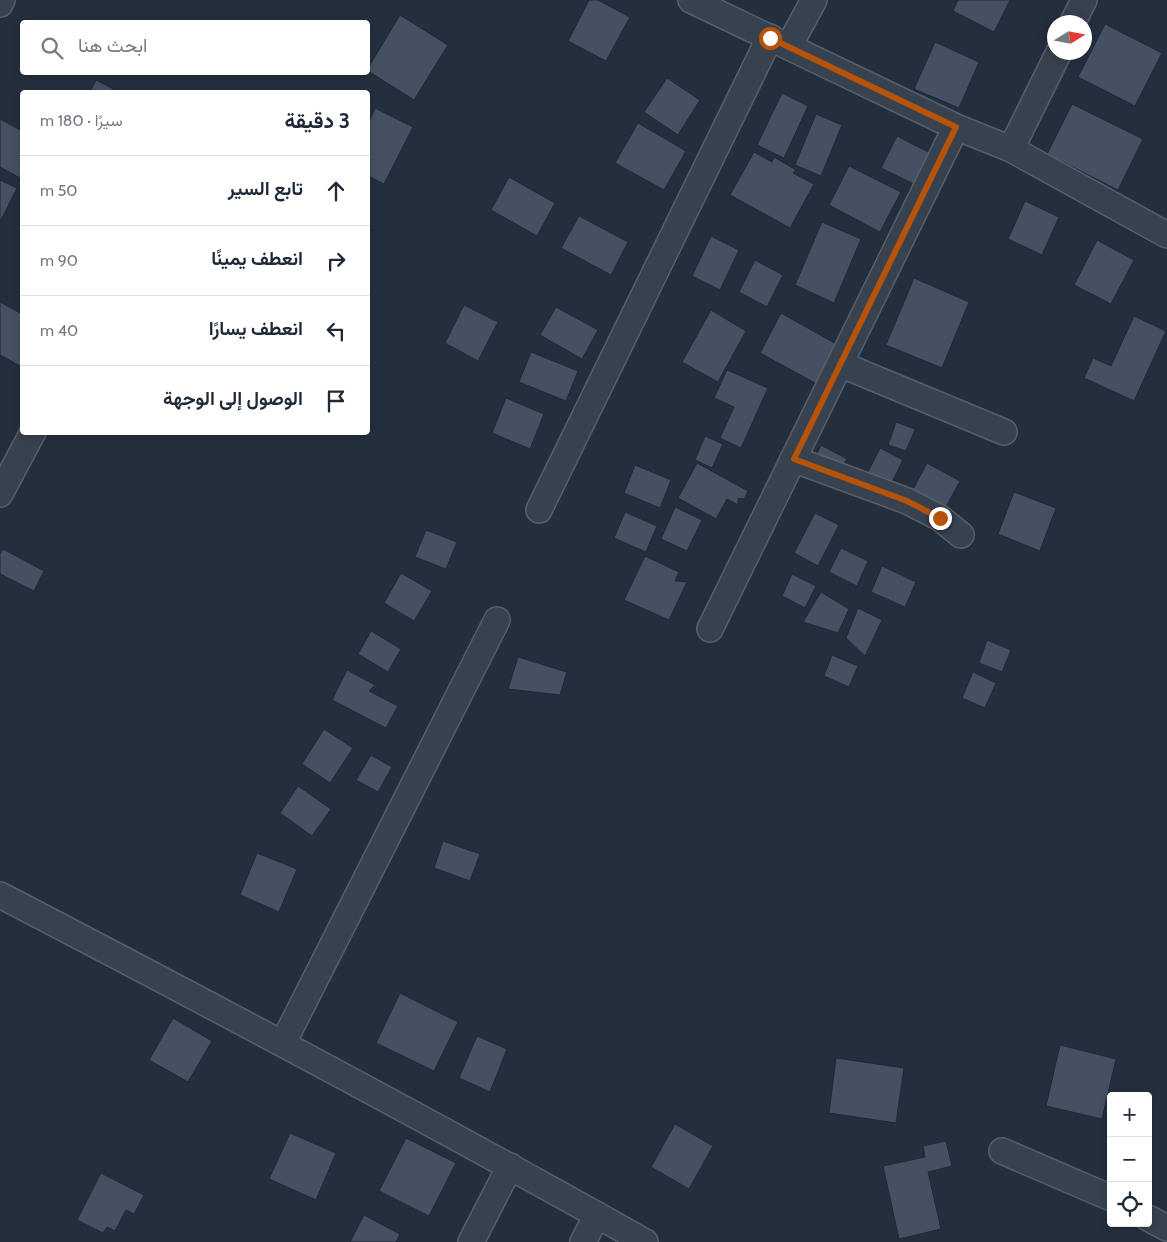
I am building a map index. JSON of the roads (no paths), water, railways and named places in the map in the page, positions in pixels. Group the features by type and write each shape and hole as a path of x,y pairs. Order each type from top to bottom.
{"street":[{"path":"0,4 2,0"},
{"path":"691,0 956,127 1011,150 1167,234"},
{"path":"539,510 780,42 814,0"},
{"path":"1076,15 1084,0"},
{"path":"1011,150 1054,60"},
{"path":"710,629 956,127"},
{"path":"840,364 1004,432"},
{"path":"0,494 31,435"},
{"path":"794,459 907,501 940,518 961,535"},
{"path":"283,1043 497,620"},
{"path":"0,895 283,1043 510,1166 645,1242"},
{"path":"1002,1152 1107,1196"},
{"path":"471,1242 510,1166"},
{"path":"583,1242 597,1215"},
{"path":"1152,1220 1167,1228"}]}
